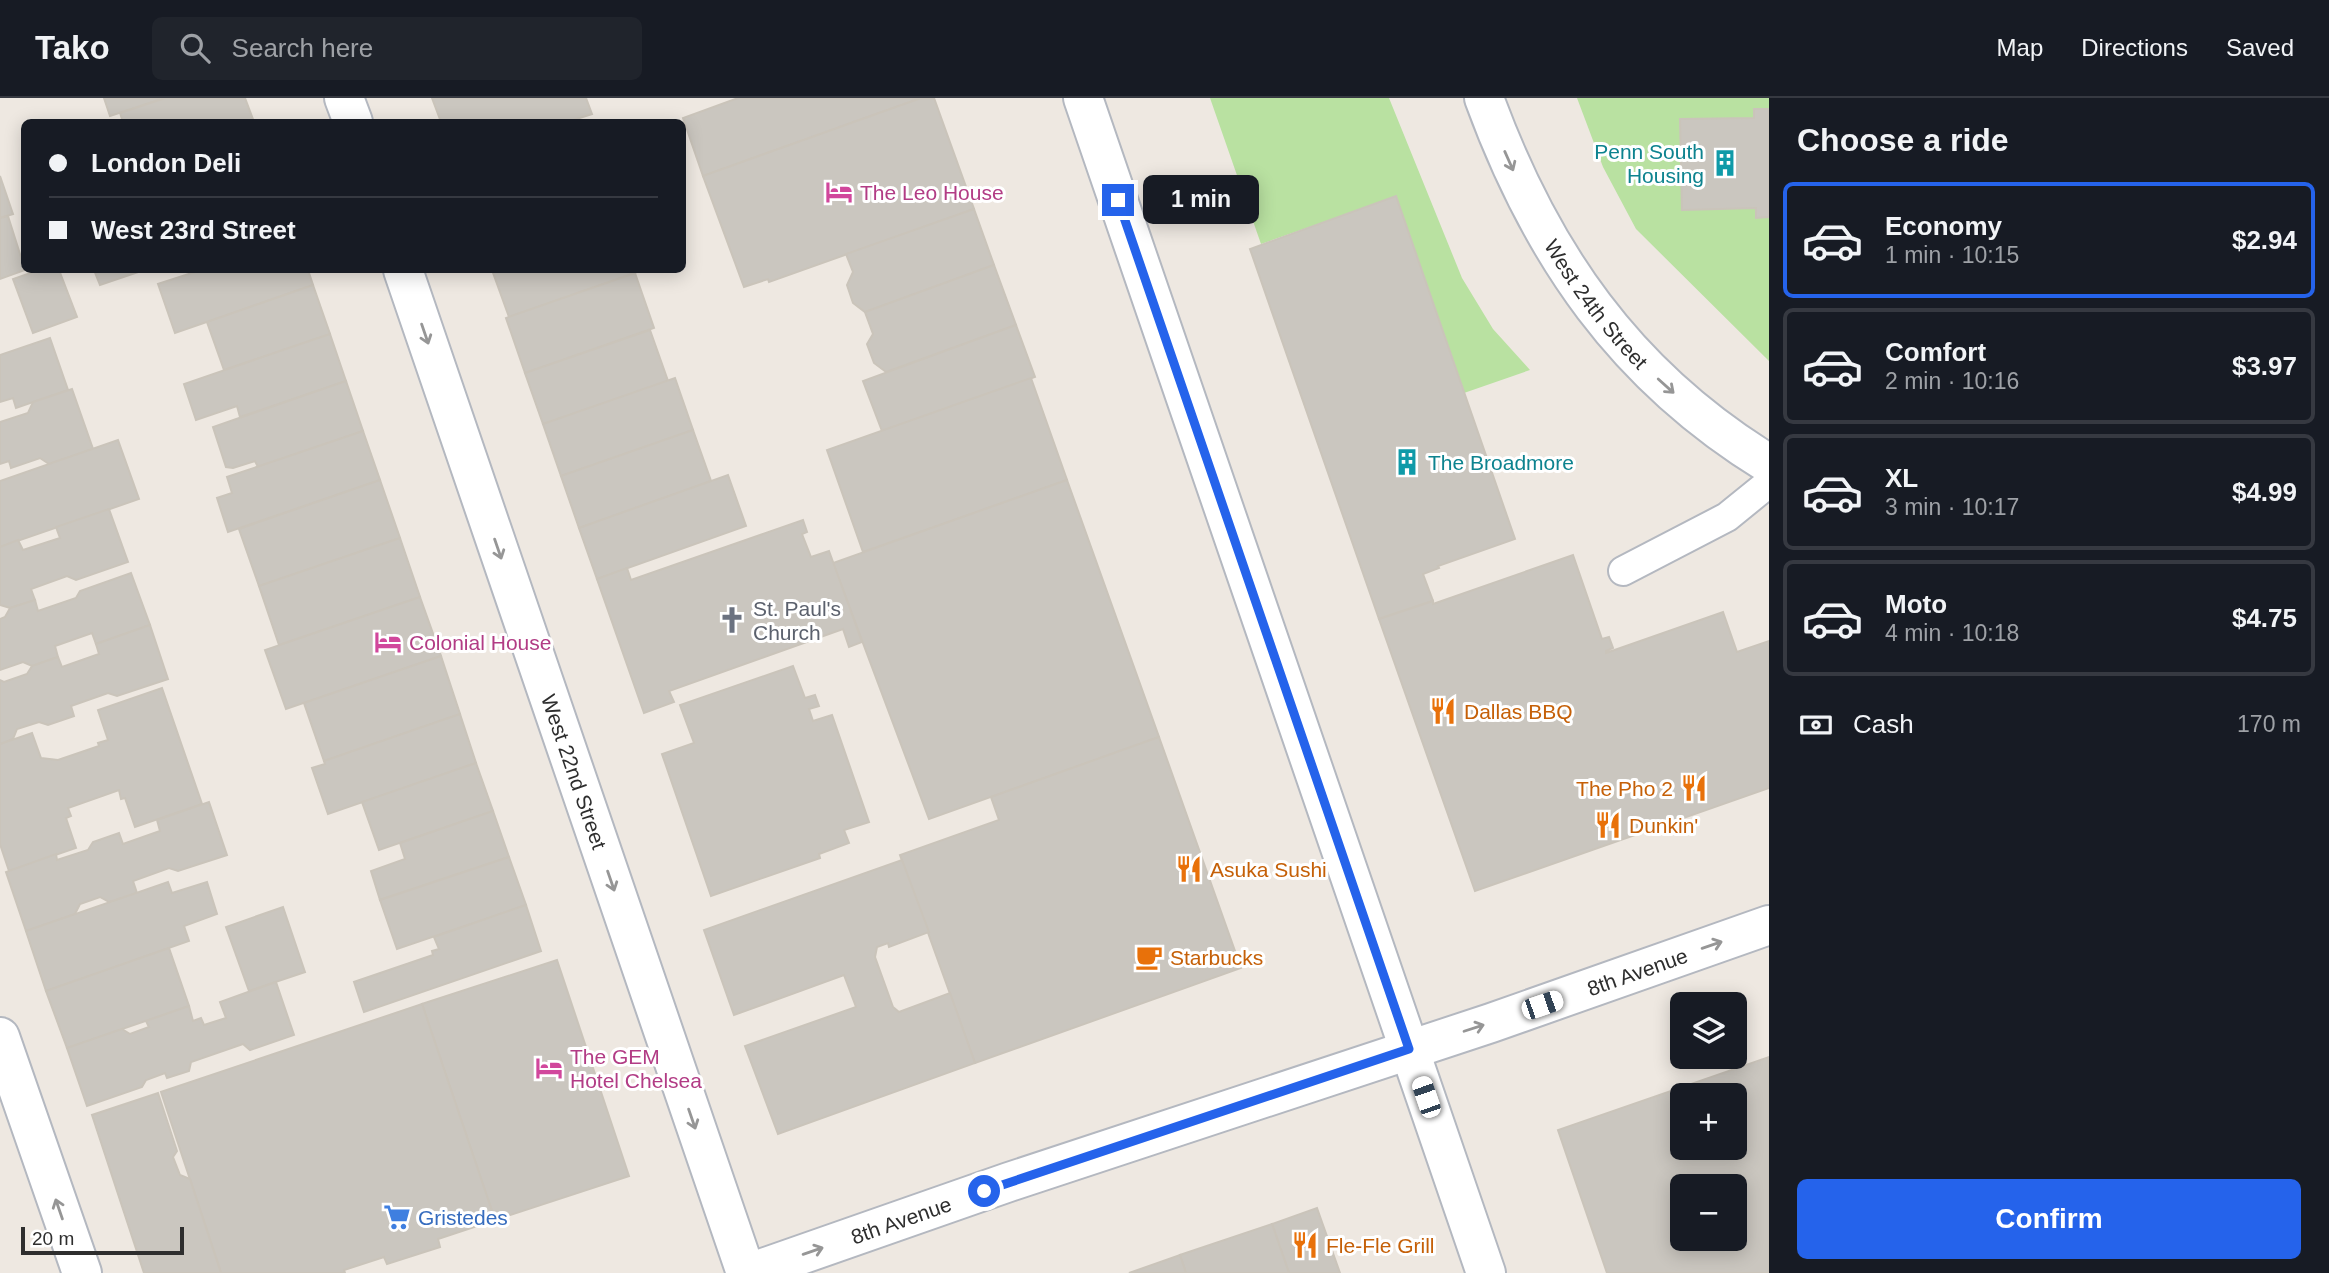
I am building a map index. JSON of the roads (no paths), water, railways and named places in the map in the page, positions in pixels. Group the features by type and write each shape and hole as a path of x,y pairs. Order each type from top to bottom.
{"main road":[{"path":"344,98 352,119"},
{"path":"1083,98 1486,1273"},
{"name":"West 24th Street","path":"1484,98 1530,207 1557,256 1585,297 1636,357 1664,384 1722,433 1769,464"},
{"name":"West 22nd Street","path":"404,273 747,1273"},
{"name":"8th Avenue","path":"747,1273 1009,1181 1491,1023 1769,925"},
{"path":"0,1037 82,1273"}],"lane":[{"path":"1623,571 1727,517 1769,483"}],"place":[{"name":"Penn South Housing","path":"1725,163"},
{"name":"The Leo House","path":"839,192"},
{"name":"The Broadmore","path":"1407,462"},
{"name":"St. Paul's Church","path":"732,620"},
{"name":"Colonial House","path":"388,642"},
{"name":"Dallas BBQ","path":"1443,711"},
{"name":"The Pho 2","path":"1694,788"},
{"name":"Dunkin'","path":"1608,825"},
{"name":"Asuka Sushi","path":"1189,869"},
{"name":"Starbucks","path":"1149,957"},
{"name":"The GEM Hotel Chelsea","path":"549,1068"},
{"name":"Gristedes","path":"397,1217"},
{"name":"Fle-Fle Grill","path":"1305,1245"}]}
